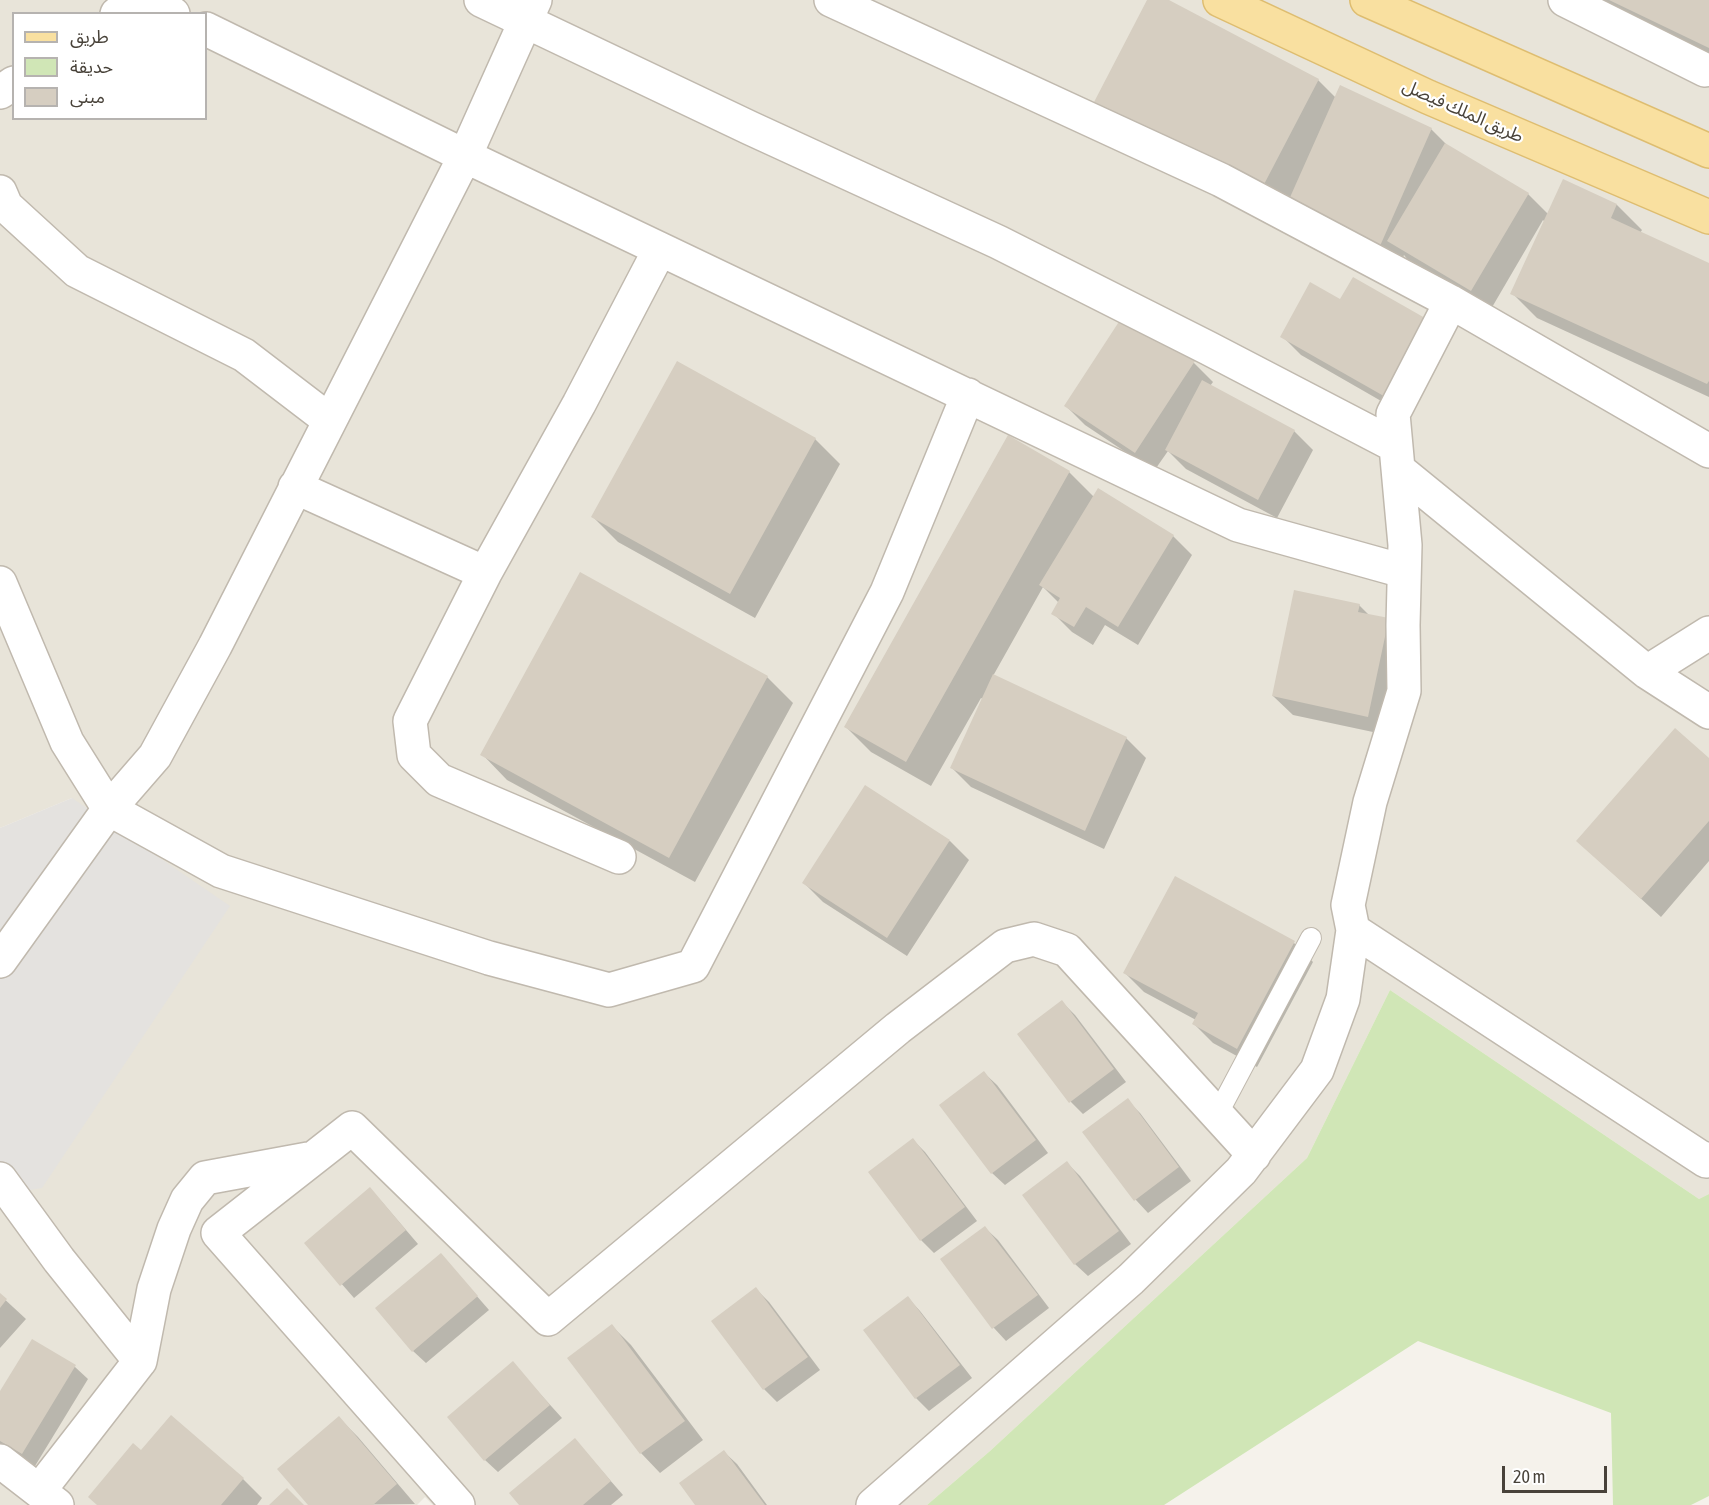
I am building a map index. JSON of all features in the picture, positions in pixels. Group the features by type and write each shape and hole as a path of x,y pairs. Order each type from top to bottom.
{"main road":[{"name":"طريق الملك فيصل","path":"1220,0 1428,96 1709,216"},
{"path":"1367,0 1404,10 1709,151"}],"street":[{"path":"120,12 137,0"},
{"path":"146,0 169,12"},
{"path":"481,0 530,11 750,128 998,242 1208,348 1398,458 1647,672 1709,712"},
{"path":"831,0 1221,180 1451,302 1709,451"},
{"path":"1565,0 1705,70"},
{"path":"0,961 109,809 155,756 215,646 465,156 530,11"},
{"path":"207,29 465,156 1238,525 1403,571"},
{"path":"0,192 6,206 77,271 244,355 329,420"},
{"path":"619,857 439,780 414,755 410,721 485,573 579,404 660,249"},
{"path":"873,1505 1131,1279 1241,1172 1317,1070 1343,999 1353,930 1348,905 1370,802 1404,691 1403,571 1405,545 1393,414 1451,302"},
{"path":"0,584 67,742 109,809 221,871 500,961 609,990 693,966 887,592 968,395"},
{"path":"295,487 485,573"},
{"path":"1647,672 1709,633"},
{"path":"1353,930 1706,1161 1709,1160"},
{"path":"458,1505 218,1233 352,1128 548,1319 898,1028 1005,946 1034,939 1067,950 1254,1155"},
{"path":"0,1461 48,1498 140,1361 154,1289 174,1229 187,1200 205,1178 314,1158"},
{"path":"0,1179 58,1260 140,1361"}],"lane":[{"path":"1217,1115 1311,938"}],"shaded area":[{"path":"0,0 1709,0 1709,1194 1699,1199 1390,990 1307,1158 990,1451 927,1505 433,1505 425,1497 417,1505 0,1505 0,1195 72,798 0,828"},
{"path":"72,798 230,906 42,1188 0,1195 0,828"}],"green space":[{"path":"1390,990 1699,1199 1709,1194 1709,1496 1691,1505 1613,1505 1611,1413 1418,1341 1164,1505 927,1505 990,1451 1307,1158"}],"building":[{"path":"1147,0 1169,0 1319,79 1260,192 1093,104"},
{"path":"1609,0 1709,0 1709,48"},
{"path":"1340,85 1432,128 1380,246 1287,204"},
{"path":"1445,143 1529,193 1471,291 1387,241"},
{"path":"1563,179 1617,204 1611,218 1709,263 1709,381 1707,384 1510,294"},
{"path":"1353,277 1432,322 1389,399 1280,337 1310,282 1340,299"},
{"path":"1124,314 1195,361 1135,453 1064,406"},
{"path":"677,361 816,438 730,594 591,517"},
{"path":"1202,380 1295,430 1258,500 1165,450"},
{"path":"1008,435 1070,471 906,762 844,727"},
{"path":"1098,488 1174,535 1118,627 1086,607 1074,627 1051,614 1060,598 1039,585"},
{"path":"580,572 768,676 669,858 480,755"},
{"path":"1294,590 1360,604 1358,612 1389,618 1368,717 1272,696"},
{"path":"993,674 1127,737 1085,831 950,768"},
{"path":"1675,728 1709,758 1709,821 1641,899 1576,841"},
{"path":"865,785 950,840 887,938 802,883"},
{"path":"1175,876 1295,941 1237,1049 1192,1024 1198,1013 1123,973"},
{"path":"1062,1000 1114,1069 1069,1103 1017,1034"},
{"path":"984,1071 1036,1140 991,1174 939,1105"},
{"path":"1128,1098 1179,1167 1134,1201 1082,1132"},
{"path":"913,1138 965,1207 920,1241 868,1172"},
{"path":"1067,1161 1119,1231 1074,1265 1022,1195"},
{"path":"370,1187 406,1230 340,1286 304,1243"},
{"path":"985,1226 1038,1295 992,1329 940,1259"},
{"path":"441,1253 478,1296 412,1352 375,1308"},
{"path":"756,1287 808,1357 763,1390 711,1321"},
{"path":"0,1293 7,1299 0,1308"},
{"path":"908,1296 960,1365 915,1399 863,1330"},
{"path":"612,1324 685,1421 640,1454 567,1358"},
{"path":"32,1339 76,1365 22,1454 0,1441 0,1391"},
{"path":"513,1361 550,1405 484,1461 447,1417"},
{"path":"171,1415 244,1478 221,1505 97,1505 88,1497 133,1443 141,1450"},
{"path":"339,1416 397,1484 373,1505 308,1505 277,1469"},
{"path":"575,1438 611,1481 583,1505 519,1505 509,1493"},
{"path":"724,1450 765,1505 695,1505 679,1483"},
{"path":"287,1488 304,1505 269,1505"}]}
